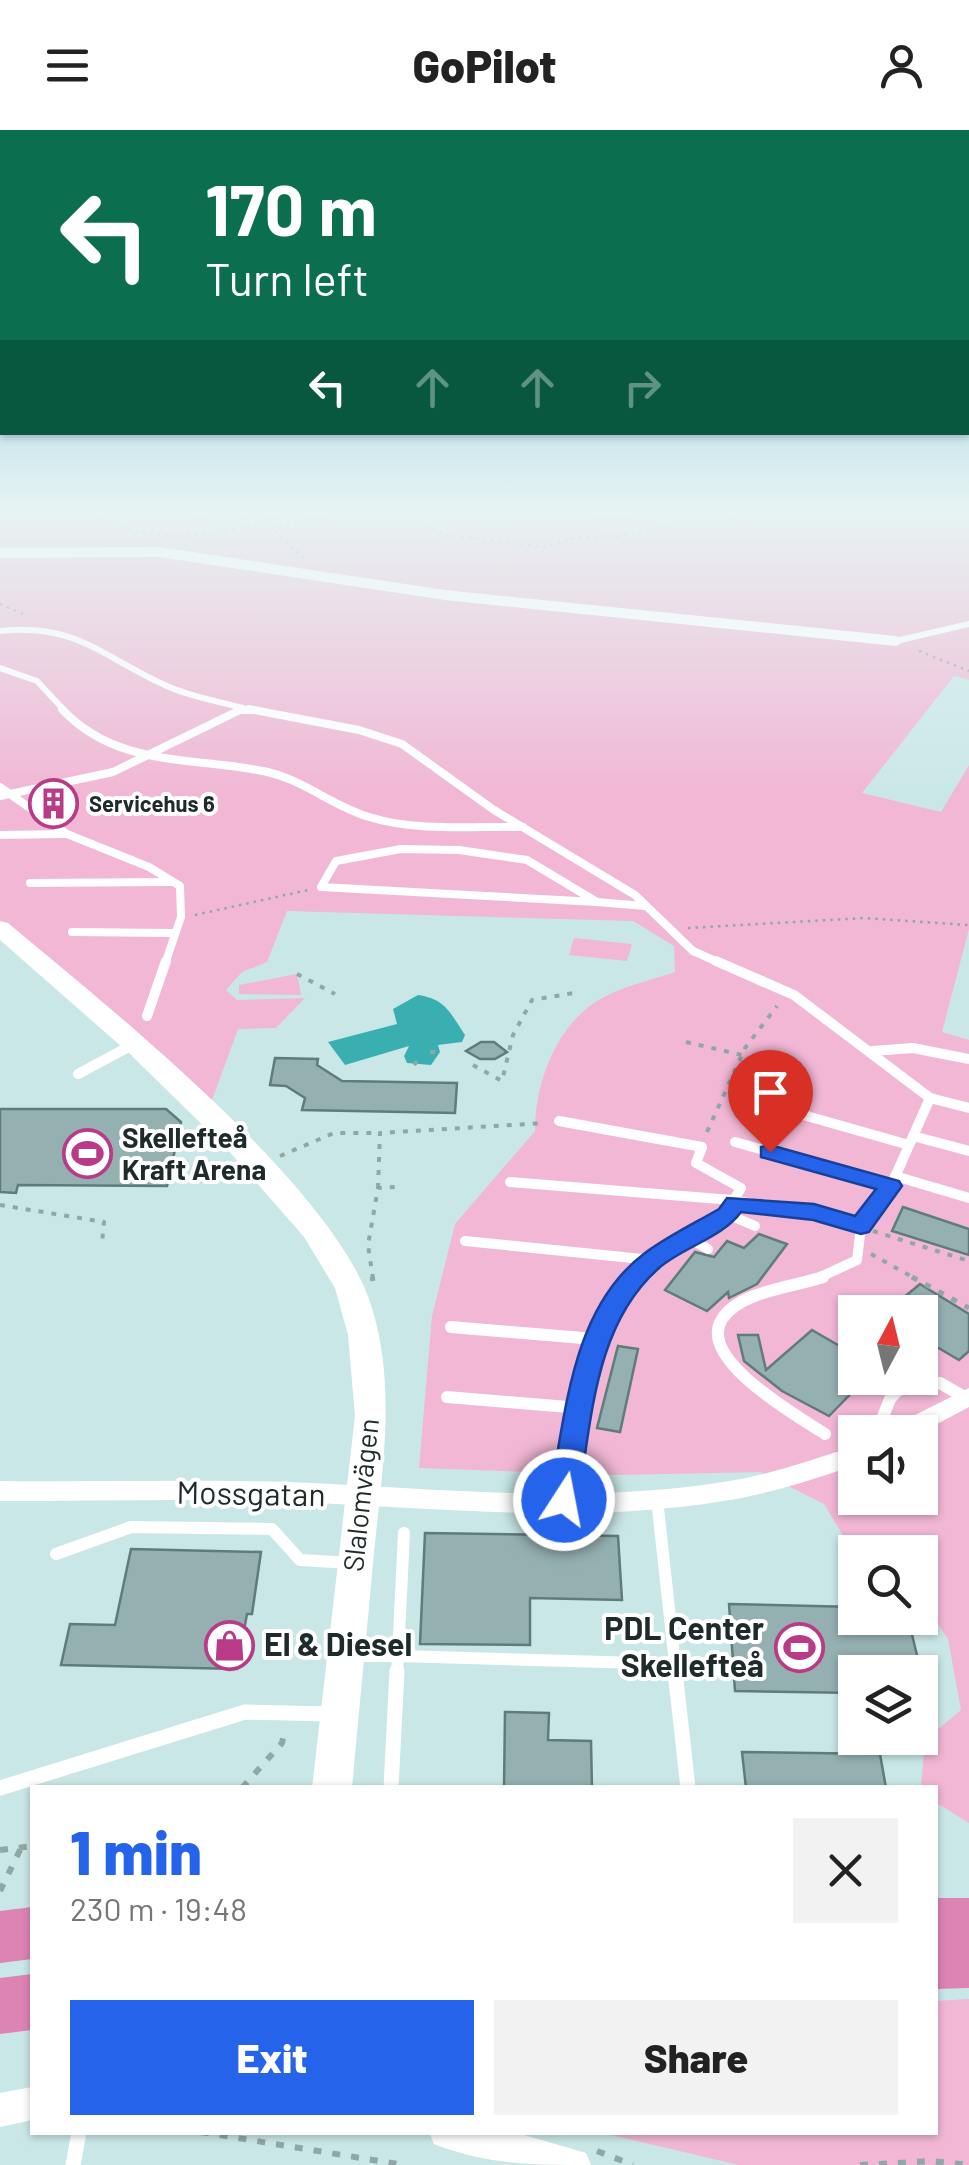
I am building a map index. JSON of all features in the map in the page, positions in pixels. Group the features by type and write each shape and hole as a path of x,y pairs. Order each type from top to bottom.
{"highway":[{"path":"938,1924 969,1924"},
{"path":"0,1937 30,1933"},
{"path":"938,1962 969,1962"},
{"path":"0,2006 30,2002"}],"street":[{"path":"546,604 896,641"},
{"name":"Slalomvägen","path":"0,928 134,1044 258,1166 317,1232 352,1294 369,1372 371,1416 332,1785"},
{"path":"934,1415 968,1398"},
{"name":"Mossgatan","path":"0,1491 291,1492 363,1498 564,1500 703,1497 768,1487 838,1461"},
{"path":"0,2110 30,2104"},
{"path":"458,2135 574,2165"}],"lane":[{"path":"896,641 969,624"},
{"path":"0,631 45,625 100,648 167,686 244,708 358,730 402,744 646,906 693,951 794,995 930,1098 969,1108"},
{"path":"0,668 37,681 77,725 146,758 264,770 298,781 369,817 436,826 524,827"},
{"path":"0,796 113,772 244,708"},
{"path":"0,787 67,834 149,867 180,886 181,917 172,933 162,978 147,1016"},
{"path":"0,835 67,834"},
{"path":"597,902 560,874 529,861 469,852 371,851 350,855 335,862 322,887 646,906"},
{"path":"30,883 171,882"},
{"path":"72,932 172,933"},
{"path":"78,1074 134,1044"},
{"path":"872,1051 913,1048 969,1059"},
{"path":"825,1434 748,1382 724,1356 716,1336 720,1320 739,1304 820,1281 857,1260 862,1250 861,1226 893,1181 930,1098"},
{"path":"775,1107 911,1141 969,1151"},
{"path":"559,1122 702,1147 696,1163 741,1188 731,1209 652,1260 627,1286 594,1339 564,1500"},
{"path":"735,1142 969,1198"},
{"path":"510,1182 731,1209 814,1212 861,1226"},
{"path":"731,1209 755,1226"},
{"path":"686,1237 708,1249"},
{"path":"465,1240 652,1260"},
{"path":"451,1327 594,1339"},
{"path":"884,1415 890,1399 901,1387 940,1383 968,1398"},
{"path":"447,1397 580,1408"},
{"path":"657,1498 688,1785"},
{"path":"56,1554 130,1527 226,1525 272,1529 300,1560 354,1564"},
{"path":"392,1785 404,1533"},
{"path":"344,1656 675,1664"},
{"path":"0,1788 244,1712 337,1715"},
{"path":"73,2165 78,2135"}],"path":[{"path":"0,604 45,625"},
{"path":"896,641 969,671"},
{"path":"181,917 322,887"},
{"path":"673,930 826,918 969,925"},
{"path":"296,974 335,994"},
{"path":"473,1066 502,1081 513,1035 532,1000 580,992"},
{"path":"702,1147 742,1056 763,1019 794,995"},
{"path":"686,1042 742,1056"},
{"path":"430,1052 440,1052"},
{"path":"414,1066 419,1059"},
{"path":"739,1068 775,1107"},
{"path":"258,1166 334,1133 559,1122"},
{"path":"378,1188 380,1132"},
{"path":"0,1206 104,1222 102,1242"},
{"path":"861,1226 969,1261"},
{"path":"862,1250 969,1308"},
{"path":"245,1785 282,1743"},
{"path":"0,1850 30,1846"},
{"path":"0,1891 20,1848"},
{"path":"219,2135 404,2165"},
{"path":"860,2165 932,2160 969,2164"}],"shaded area":[{"path":"0,604 969,604 969,680 954,676 862,793 941,812 969,765 969,929 942,1032 969,1040 969,1823 938,1804 938,1785 921,1785 924,1755 938,1755 938,1729 961,1710 948,1639 938,1624 938,1535 844,1535 824,1504 761,1472 618,1475 419,1468 432,1316 455,1224 535,1131 544,1074 573,1022 602,998 675,972 674,946 633,921 287,911 267,962 242,972 226,990 237,1000 305,998 276,1028 238,1029 207,1114 0,928"},
{"path":"574,938 632,944 627,961 569,955"},
{"path":"297,974 301,995 239,994 239,985"},
{"path":"969,1999 969,2165 739,2165 612,2135 938,2135 938,2001"}],"water":[{"path":"418,995 441,1004 465,1035 462,1042 438,1045 440,1052 431,1065 407,1063 404,1056 409,1046 345,1065 328,1042 397,1024 393,1009"}],"building":[{"path":"481,1042 494,1042 507,1052 495,1059 480,1059 466,1051"},
{"path":"275,1058 318,1059 317,1065 342,1081 457,1083 455,1113 302,1110 305,1098 286,1086 270,1085"},
{"name":"Skellefteå Kraft Arena","path":"0,1109 166,1109 181,1122 167,1186 18,1185 16,1193 0,1192"},
{"path":"903,1207 969,1229 969,1255 892,1231"},
{"path":"759,1234 787,1244 757,1284 729,1298 728,1292 707,1311 665,1290 695,1252 714,1257 727,1241 744,1248"},
{"path":"920,1284 938,1295 907,1295"},
{"path":"938,1295 969,1314 969,1351 959,1360 938,1348"},
{"path":"812,1330 838,1345 838,1395 849,1395 829,1416 782,1391 744,1361 738,1335 758,1335 766,1370"},
{"path":"618,1346 638,1349 620,1432 597,1428"},
{"path":"425,1533 618,1536 622,1600 530,1598 530,1645 420,1644"},
{"path":"131,1549 261,1552 252,1614 247,1614 237,1669 61,1665 70,1624 115,1625"},
{"path":"729,1604 838,1607 838,1635 912,1635 917,1655 838,1655 838,1693 735,1691"},
{"path":"505,1712 549,1713 548,1740 591,1741 592,1785 504,1785"},
{"path":"742,1752 880,1755 885,1785 746,1785"}],"place":[{"name":"Servicehus 6","path":"54,804"},
{"name":"Skellefteå Kraft Arena","path":"87,1154"},
{"name":"El & Diesel","path":"229,1645"},
{"name":"PDL Center Skellefteå","path":"799,1647"}],"route":[{"path":"564,1500 594,1339 627,1286 652,1260 727,1214 735,1204 814,1212 861,1226 890,1186 770,1152"}]}
